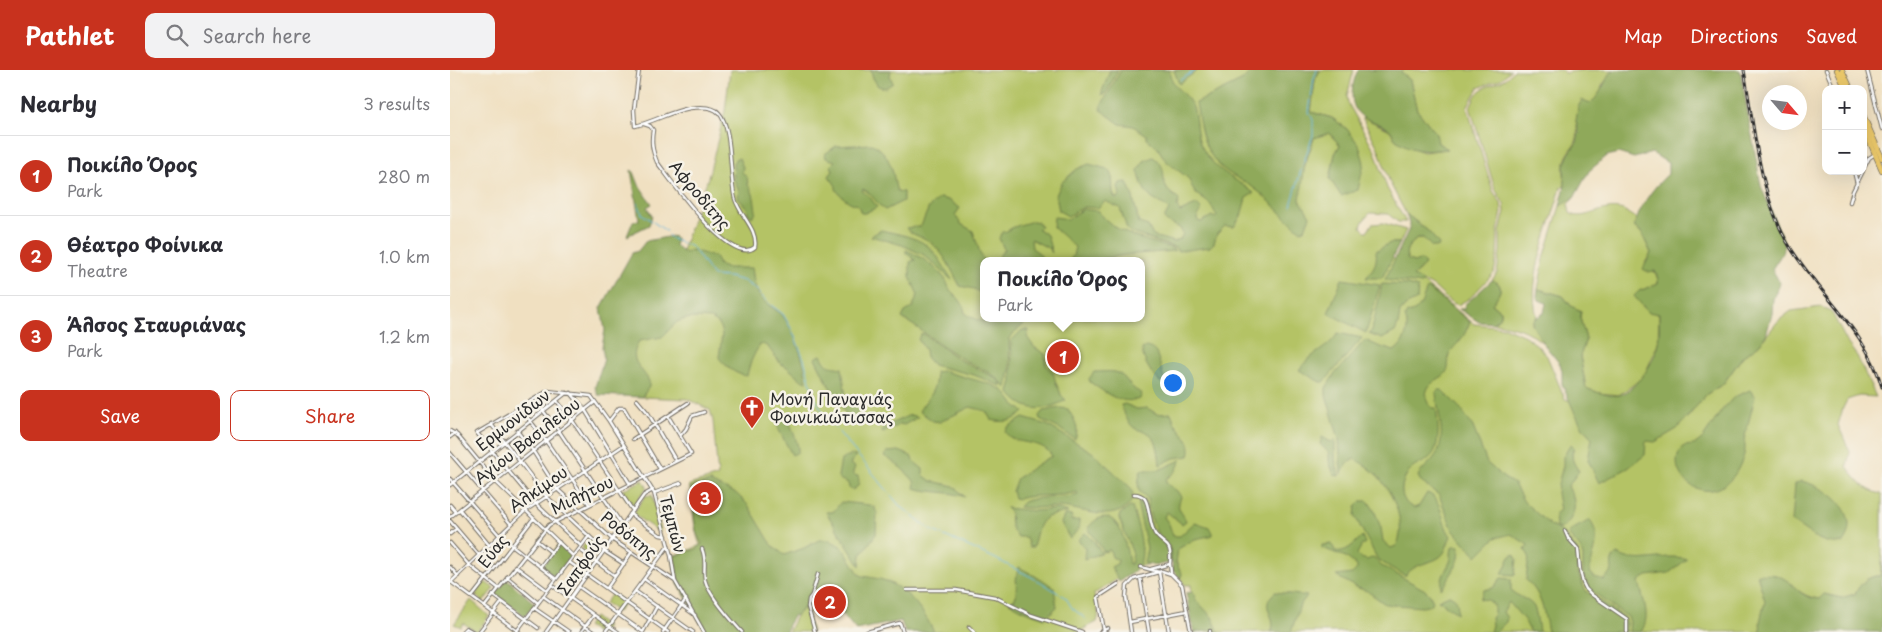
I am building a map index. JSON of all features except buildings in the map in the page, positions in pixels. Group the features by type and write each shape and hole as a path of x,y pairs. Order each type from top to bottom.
{"highway":[{"path":"1837,70 1844,85"},
{"path":"1842,70 1849,85"},
{"path":"1867,123 1882,158"},
{"path":"1865,130 1882,170"}],"street":[{"name":"Αφροδίτης","path":"639,70 634,118 635,126 690,108 715,109 720,113 728,136 735,199 756,241 755,248 752,251 733,248 718,237 657,162 651,141 653,130 644,124"},
{"path":"1826,70 1832,85"},
{"path":"1868,70 1882,129"},
{"path":"1867,162 1875,153"},
{"path":"1855,175 1857,184"},
{"path":"1850,202 1861,175"},
{"path":"595,402 589,395 548,391 477,433 535,504 555,521 596,563 615,576"},
{"name":"Ερμιονίδων","path":"452,483 566,393"},
{"path":"571,393 585,410 630,484"},
{"path":"556,400 572,420 633,511"},
{"path":"637,400 676,461"},
{"name":"Αγίου Βασιλείου","path":"450,519 456,512 595,402"},
{"name":"Τεμπών","path":"595,402 653,492 666,536 675,581 704,632"},
{"path":"537,403 559,431 622,526 660,555"},
{"path":"633,439 688,403"},
{"path":"520,407 589,504"},
{"path":"609,421 620,408 624,408 660,469"},
{"path":"668,416 680,436 686,429 692,416 704,412"},
{"path":"506,416 510,421"},
{"path":"491,424 546,496 605,551 624,564"},
{"path":"450,430 455,433 495,481 573,556"},
{"name":"Ροδόπης","path":"517,431 533,451 557,488 579,509 613,540 675,581"},
{"path":"450,437 455,433"},
{"name":"Μιλήτου","path":"484,606 544,529 555,521 691,454 680,436"},
{"name":"Αλκίμου","path":"451,582 500,536 510,523 525,511 624,445"},
{"path":"450,453 510,523"},
{"path":"450,479 500,536 556,579"},
{"path":"653,492 681,483"},
{"name":"Σαπφούς","path":"546,632 646,493 653,492"},
{"path":"1134,494 1140,494 1145,500 1149,520 1156,534 1170,550 1171,574"},
{"path":"450,505 456,512"},
{"path":"460,510 490,545"},
{"path":"630,514 660,535 666,536"},
{"path":"450,519 456,529 479,555"},
{"name":"Εύας","path":"472,597 533,519"},
{"path":"450,534 456,529"},
{"path":"1565,531 1568,538 1578,549 1583,584 1592,594 1627,619 1627,632"},
{"path":"451,582 518,632 547,590 589,536"},
{"path":"536,540 551,552"},
{"path":"540,567 559,542"},
{"path":"450,544 469,566 498,588"},
{"path":"605,632 668,546"},
{"path":"702,549 706,560 704,576 708,589 742,632"},
{"path":"607,588 632,553"},
{"path":"569,562 668,632"},
{"path":"1149,570 1170,564"},
{"path":"516,566 547,590"},
{"path":"450,567 458,576"},
{"path":"1141,567 1159,572"},
{"path":"1131,632 1126,596 1127,586 1134,579 1164,571 1171,574 1182,585 1191,632"},
{"path":"1159,572 1169,632"},
{"path":"815,632 808,610 809,599 818,574"},
{"path":"507,577 538,603"},
{"path":"1140,577 1149,632"},
{"path":"644,579 696,616"},
{"path":"552,584 618,632"},
{"path":"1108,628 1102,631 1098,597 1118,584"},
{"path":"579,587 643,632 657,606"},
{"path":"907,590 956,590 995,597 1025,612 1082,632"},
{"path":"635,591 692,632"},
{"path":"493,595 538,628"},
{"path":"809,604 812,600 812,595"},
{"path":"543,596 593,632"},
{"path":"664,631 686,599"},
{"path":"812,600 822,602"},
{"path":"479,632 502,602"},
{"path":"534,608 569,632"},
{"path":"1130,622 1187,611"},
{"path":"581,632 594,615"},
{"path":"867,632 882,630 900,623 903,632"},
{"path":"969,627 974,632"},
{"path":"462,632 466,628 472,632"}],"green space":[{"path":"730,70 1250,70 1291,156 1304,168 1314,138 1329,133 1340,145 1335,154 1330,179 1347,129 1332,118 1311,112 1315,80 1320,70 1354,70 1347,96 1348,103 1375,151 1387,188 1406,222 1398,222 1388,214 1370,213 1363,221 1361,227 1368,231 1372,224 1383,223 1406,230 1400,243 1390,243 1387,253 1414,275 1420,270 1422,260 1415,262 1408,260 1406,253 1410,245 1418,238 1423,238 1428,231 1406,214 1390,183 1378,148 1362,117 1390,130 1395,139 1412,148 1424,152 1447,149 1437,143 1417,110 1410,80 1401,73 1402,70 1511,70 1501,79 1478,88 1467,107 1493,191 1501,203 1502,212 1494,273 1470,298 1458,305 1448,300 1432,285 1421,281 1474,324 1505,327 1525,336 1537,345 1547,356 1565,399 1629,422 1662,438 1690,415 1696,405 1707,394 1723,384 1743,356 1759,345 1778,321 1791,311 1821,307 1831,311 1848,344 1857,356 1876,397 1859,396 1847,400 1838,425 1850,452 1847,466 1862,484 1876,493 1882,494 1882,563 1880,576 1871,577 1865,581 1855,594 1841,598 1824,594 1819,599 1800,592 1773,574 1777,632 1214,632 1211,630 1194,632 1191,585 1185,585 1180,578 1182,574 1178,569 1176,559 1136,567 1094,594 1098,611 1097,622 1078,632 908,632 904,618 840,595 825,586 757,632 746,632 740,627 735,632 706,632 678,584 672,556 700,545 689,485 718,476 713,421 710,410 687,399 642,397 643,395 615,364 679,259 708,178 725,111"},
{"path":"871,70 891,70 890,76 893,83 885,88 878,86"},
{"path":"1110,70 1118,70 1106,93 1102,95 1102,92"},
{"path":"1121,70 1169,70 1173,82 1192,105 1199,140 1208,157 1222,171 1254,193 1246,198 1241,216 1234,227 1225,226 1217,234 1214,243 1210,247 1178,251 1176,248 1132,233 1127,229 1120,208 1105,201 1098,208 1084,207 1068,216 1059,211 1056,195 1062,182 1077,169 1089,164 1107,169 1112,174 1115,198 1118,198 1120,195 1118,187 1120,183 1127,182 1133,197 1139,223 1148,226 1153,236 1174,242 1180,239 1183,234 1180,228 1164,219 1169,210 1152,198 1142,184 1138,170 1144,161 1153,157 1163,169 1167,189 1179,200 1177,207 1180,212 1196,205 1200,207 1201,211 1197,218 1198,221 1201,222 1212,216 1215,218 1217,216 1210,204 1195,193 1188,178 1166,161 1157,147 1147,139 1147,135 1133,126 1120,124 1101,110 1101,106"},
{"path":"1174,70 1198,70 1179,84"},
{"path":"1251,70 1320,70 1315,80 1311,112 1332,118 1347,129 1359,145 1364,163 1358,190 1341,196 1330,179 1335,154 1340,145 1329,133 1314,138 1305,164 1300,200 1310,216 1305,229 1301,231 1256,189 1220,166 1208,151 1202,133 1196,103 1243,80"},
{"path":"1358,70 1402,70 1401,73 1410,80 1417,110 1436,133 1438,143 1448,149 1427,150 1409,147 1396,140 1388,128 1359,114 1355,109 1352,96 1352,89"},
{"path":"1514,70 1562,70 1564,73 1583,70 1613,70 1602,86 1600,95 1576,121 1576,142 1568,154 1564,166 1565,186 1561,187 1541,252 1535,285 1534,302 1537,317 1533,320 1532,324 1543,343 1520,329 1493,323 1501,316 1501,311 1492,304 1499,294 1500,288 1497,282 1492,280 1497,273 1500,231 1505,211 1504,204 1495,189 1470,107 1479,92 1485,87 1502,81"},
{"path":"1613,70 1740,70 1761,186 1785,245 1783,252 1772,269 1780,283 1773,299 1772,314 1766,335 1759,345 1743,356 1723,384 1707,394 1677,429 1655,442 1646,441 1645,455 1628,468 1599,483 1588,460 1592,438 1583,428 1562,384 1560,364 1543,343 1532,324 1533,320 1544,313 1546,303 1537,297 1538,289 1563,296 1571,306 1581,311 1580,318 1586,339 1580,356 1586,388 1603,394 1620,395 1633,386 1645,373 1657,349 1659,314 1648,312 1634,296 1639,291 1658,284 1658,279 1655,271 1648,272 1643,269 1651,253 1641,232 1634,227 1647,198 1668,174 1668,163 1652,153 1634,158 1618,153 1607,156 1589,171 1574,198 1560,206 1565,186 1564,165 1577,142 1579,133 1576,121 1578,107 1582,100 1591,103 1595,99"},
{"path":"872,144 877,146 887,158 892,168 897,191 903,192 903,201 885,210 863,189 862,191 869,196 877,207 861,213 858,205 846,200 837,191 835,184 829,176 833,171 831,165 835,161 826,158 825,154 836,146"},
{"path":"736,158 739,158 743,167 742,172 747,177 748,185 754,197 756,212 752,217 738,198 739,191 734,180 733,163"},
{"path":"631,170 634,172 639,185 652,204 647,207 652,216 649,225 627,236 633,221 639,220"},
{"path":"940,198 948,200 960,208 955,215 961,224 973,231 982,257 980,257 980,293 974,289 960,286 947,262 934,245 911,233 906,228 921,226 929,207"},
{"path":"1574,198 1568,204 1570,213 1575,215 1588,215 1608,209 1616,209 1623,210 1636,218 1634,227 1641,232 1651,253 1645,263 1653,270 1657,277 1658,284 1639,291 1642,305 1649,311 1659,314 1658,343 1644,377 1619,395 1598,393 1586,388 1580,356 1586,339 1580,318 1581,311 1571,306 1563,296 1538,289 1544,258 1560,206"},
{"path":"1083,209 1098,211 1106,220 1121,231 1174,249 1174,251 1114,257 1072,257 1075,247 1053,227 1054,217 1069,219"},
{"path":"1406,214 1428,231 1439,244 1438,247 1432,247 1423,238 1418,238 1407,250 1408,260 1415,262 1422,260 1425,265 1413,276 1423,281 1422,284 1385,280 1410,227"},
{"path":"1033,221 1038,222 1041,226 1038,229 1047,235 1052,253 1048,248 1031,239 1032,248 1042,257 999,257 1004,249 999,238 1003,231 1005,232"},
{"path":"881,230 922,242 938,257 952,280 924,255 902,245 871,236"},
{"path":"673,236 676,239 675,245 684,253 692,250 715,257 719,265 725,268 752,268 759,296 782,315 795,337 807,381 803,381 780,363 768,347 763,344 760,345 753,356 747,376 735,372 719,358 722,334 719,324 711,319 695,318 677,322 662,337 639,341 635,353 636,362 649,381 649,387 642,397 598,395 595,387 604,359 602,347 605,330 601,308 632,253 638,251 646,241"},
{"path":"1390,243 1400,243 1382,278 1366,278 1376,262 1376,251"},
{"path":"906,250 937,270 946,280 950,290 958,298 965,313 973,318 980,322 1026,322 1009,338 1010,370 1006,388 991,374 959,357 902,318 905,312 912,308 918,295 910,277 910,262 915,260 906,253"},
{"path":"1342,279 1380,285 1366,333 1328,313"},
{"path":"1492,280 1497,282 1500,291 1492,304 1501,311 1501,316 1493,323 1479,322 1459,309 1465,309 1464,305"},
{"path":"1382,284 1407,285 1418,288 1417,300 1405,306 1400,312 1395,332 1382,339 1369,334 1372,330"},
{"path":"1427,289 1470,322 1464,336 1449,354 1446,373 1432,383 1427,391 1426,398 1428,404 1436,408 1437,413 1438,435 1435,450 1429,458 1409,471 1402,489 1404,500 1414,508 1419,506 1427,493 1432,496 1439,505 1447,530 1451,536 1443,554 1435,560 1415,567 1405,576 1378,560 1355,516 1356,506 1361,501 1368,501 1374,510 1381,528 1383,541 1391,548 1396,546 1399,539 1400,522 1396,505 1381,480 1371,470 1354,459 1348,462 1341,475 1339,439 1326,395 1326,388 1334,375 1365,340 1394,351 1398,348 1406,336 1407,326 1405,317 1407,313 1419,307"},
{"path":"1022,330 1029,330 1027,337 1034,347 1045,354 1046,365 1053,373 1061,395 1066,400 1050,407 1035,408 1022,404 1009,392 1012,381 1011,341"},
{"path":"922,333 960,360 994,377 1001,383 1001,386 974,375 933,365 926,357 925,350 918,339"},
{"path":"1338,333 1362,338 1324,382 1320,382 1299,370 1309,359 1334,339"},
{"path":"1146,347 1156,353 1164,384 1156,378 1146,364 1142,349"},
{"path":"821,355 825,363 842,368 846,397 858,402 861,408 857,414 849,418 837,401 815,358"},
{"path":"943,371 993,385 1004,391 1014,404 1024,412 1012,420 1001,421 991,420 986,411 970,407 940,422 933,421 919,411 933,388 936,378 935,372"},
{"path":"1094,372 1115,372 1119,374 1133,388 1140,392 1140,399 1119,399 1107,394 1090,382 1089,379"},
{"path":"1442,390 1461,409 1473,427 1487,463 1514,484 1524,502 1551,526 1562,532 1577,550 1577,569 1586,591 1624,617 1626,632 1548,632 1539,597 1526,580 1529,556 1525,550 1528,545 1511,534 1495,538 1477,556 1453,530 1439,495 1421,482 1418,476 1436,455 1440,444 1441,429 1436,392"},
{"path":"1750,390 1755,397 1744,440 1744,454 1738,469 1727,483 1715,489 1703,490 1692,486 1683,478 1678,468 1678,457 1684,446 1694,445 1703,438 1722,410 1734,397"},
{"path":"1125,404 1137,409 1147,408 1157,414 1171,413 1176,425 1189,442 1189,456 1174,458 1160,465 1155,441 1148,433 1131,425 1121,405"},
{"path":"1060,408 1068,409 1074,420 1077,427 1075,439 1040,419 1039,416 1043,411"},
{"path":"910,415 918,417 883,433 881,431 888,425"},
{"path":"1023,418 1047,425 1092,452 1131,488 1132,497 1128,506 1120,511 1103,514 1059,507 1019,507 1023,502 1029,500 1078,495 1077,492 1062,495 1014,498 1012,491 1017,478 1052,456 1042,446 1015,440 1005,432 1008,427"},
{"path":"776,419 789,421 797,444 798,450 796,453 792,455 779,430"},
{"path":"1322,437 1331,442 1335,440 1335,460 1339,476 1334,475 1329,461 1329,453 1320,444"},
{"path":"1571,444 1574,447 1573,460 1579,471 1568,486 1574,500 1573,514 1569,521 1560,529 1556,528 1555,514 1560,510 1557,493 1558,484 1563,466 1563,457"},
{"path":"899,451 911,456 913,461 923,469 923,475 931,481 954,486 965,497 914,488 915,483 910,476 897,464 884,456 887,452"},
{"path":"850,455 856,456 850,464 855,467 853,475 858,476 859,481 858,486 852,490 849,488 848,483 839,479 838,476 841,460"},
{"path":"1181,460 1176,471 1166,479 1166,483 1177,491 1181,497 1179,508 1186,521 1182,524 1167,512 1164,517 1169,524 1173,536 1180,536 1195,522 1209,527 1213,535 1195,539 1178,549 1176,563 1182,574 1180,578 1173,571 1170,548 1157,533 1150,515 1147,498 1139,491 1138,483 1141,470 1159,470"},
{"path":"643,480 647,487 633,507 621,491"},
{"path":"1801,481 1822,489 1840,503 1846,512 1849,522 1848,532 1843,543 1821,540 1792,522 1795,484"},
{"path":"710,482 737,494 748,505 772,545 784,555 819,540 830,540 842,547 860,575 887,581 911,598 926,617 934,632 905,632 901,621 856,630 838,609 841,603 837,596 832,591 826,591 818,594 816,601 820,603 822,611 812,614 803,608 796,616 794,615 786,632 747,632 740,626 734,632 707,632 679,584 674,556 697,549 702,544 696,532 691,487"},
{"path":"652,495 661,530 659,532 633,514 645,496"},
{"path":"1144,500 1155,535 1170,550 1170,563 1152,565 1144,563 1147,548 1138,507 1139,502"},
{"path":"841,502 869,505 874,507 877,513 876,534 861,555 860,566 826,512 833,512"},
{"path":"1132,507 1140,535 1142,557 1136,569 1119,581 1111,567 1117,564 1118,560 1112,557 1110,550 1104,552 1088,528 1100,518 1107,517 1113,520 1122,533 1129,564 1131,564 1133,554 1119,518 1120,514"},
{"path":"1006,508 1035,511 1058,509 1068,512 1051,516 1042,521 1039,525 1033,547 1029,547 1026,537 1017,537 1011,527 1010,512"},
{"path":"1065,514 1073,517 1071,521 1079,520 1079,528 1070,539 1061,523"},
{"path":"1589,520 1596,532 1596,546 1590,572 1594,577 1604,580 1612,570 1612,561 1617,554 1635,559 1678,557 1687,559 1669,573 1647,576 1639,581 1646,613 1646,619 1641,632 1629,632 1630,622 1628,617 1590,590 1583,575 1583,556 1580,548 1568,534"},
{"path":"1085,533 1102,553 1084,559 1085,548 1078,540"},
{"path":"1362,536 1365,543 1357,554 1361,558 1367,560 1374,557 1380,565 1425,590 1433,602 1428,606 1422,607 1385,604 1367,591 1336,576 1352,574 1357,569 1357,566 1346,557 1322,548 1322,545 1332,544 1335,551 1343,551"},
{"path":"590,538 603,550 599,556 596,554 594,557 582,548"},
{"path":"559,544 571,556 555,577 542,567"},
{"path":"1453,546 1459,546 1458,562 1441,589 1443,577 1450,562"},
{"path":"1514,554 1517,559 1515,575 1502,574 1510,557"},
{"path":"1882,563 1882,632 1761,632 1760,622 1765,601 1757,574 1781,577 1806,596 1812,598 1819,599 1824,594 1841,598 1855,594 1862,583 1875,576 1880,576"},
{"path":"1019,567 1054,588 1057,607 1045,618 1025,611 1009,602 1015,599"},
{"path":"1501,578 1511,579 1511,591 1530,602 1534,607 1539,632 1530,632 1525,621 1509,602 1503,612 1507,618 1506,622 1496,632 1490,632 1494,605 1488,600 1480,599 1484,590 1493,588"},
{"path":"507,579 535,604 525,616 495,594"},
{"path":"485,582 494,588 483,602 475,595"},
{"path":"1193,592 1196,600 1212,617 1219,632 1194,632 1186,593"},
{"path":"1275,592 1307,596 1300,605 1291,632 1271,632 1273,626 1268,603"},
{"path":"612,594 624,603 618,612 605,603"},
{"path":"1449,595 1455,598 1457,602 1457,613 1438,600"},
{"path":"471,600 489,616 477,632 463,623 461,627 454,624"},
{"path":"803,608 805,609 812,632 788,632 796,616"},
{"path":"594,617 607,627 603,632 596,632 587,626"}],"waterway":[{"path":"1180,80 1196,70"},
{"path":"1291,206 1313,135 1313,120 1309,112 1317,70"},
{"path":"638,203 642,214 666,231"},
{"path":"668,235 673,240 693,248 713,276 729,277 744,281 757,290 767,302 783,314 804,359 814,396 824,414 899,505 931,530 994,558 1041,582 1066,598 1072,608 1086,619"}],"railway":[{"path":"1744,70 1759,158 1770,202 1778,223 1787,242 1799,260 1853,329 1875,366 1882,387"}],"place":[{"name":"Ποικίλο Όρος","path":"1063,357"},
{"name":"Μονή Παναγιάς Φοινικιώτισσας","path":"752,429"},
{"name":"Άλσος Σταυριάνας","path":"705,498"},
{"name":"Θέατρο Φοίνικα","path":"830,602"}]}
